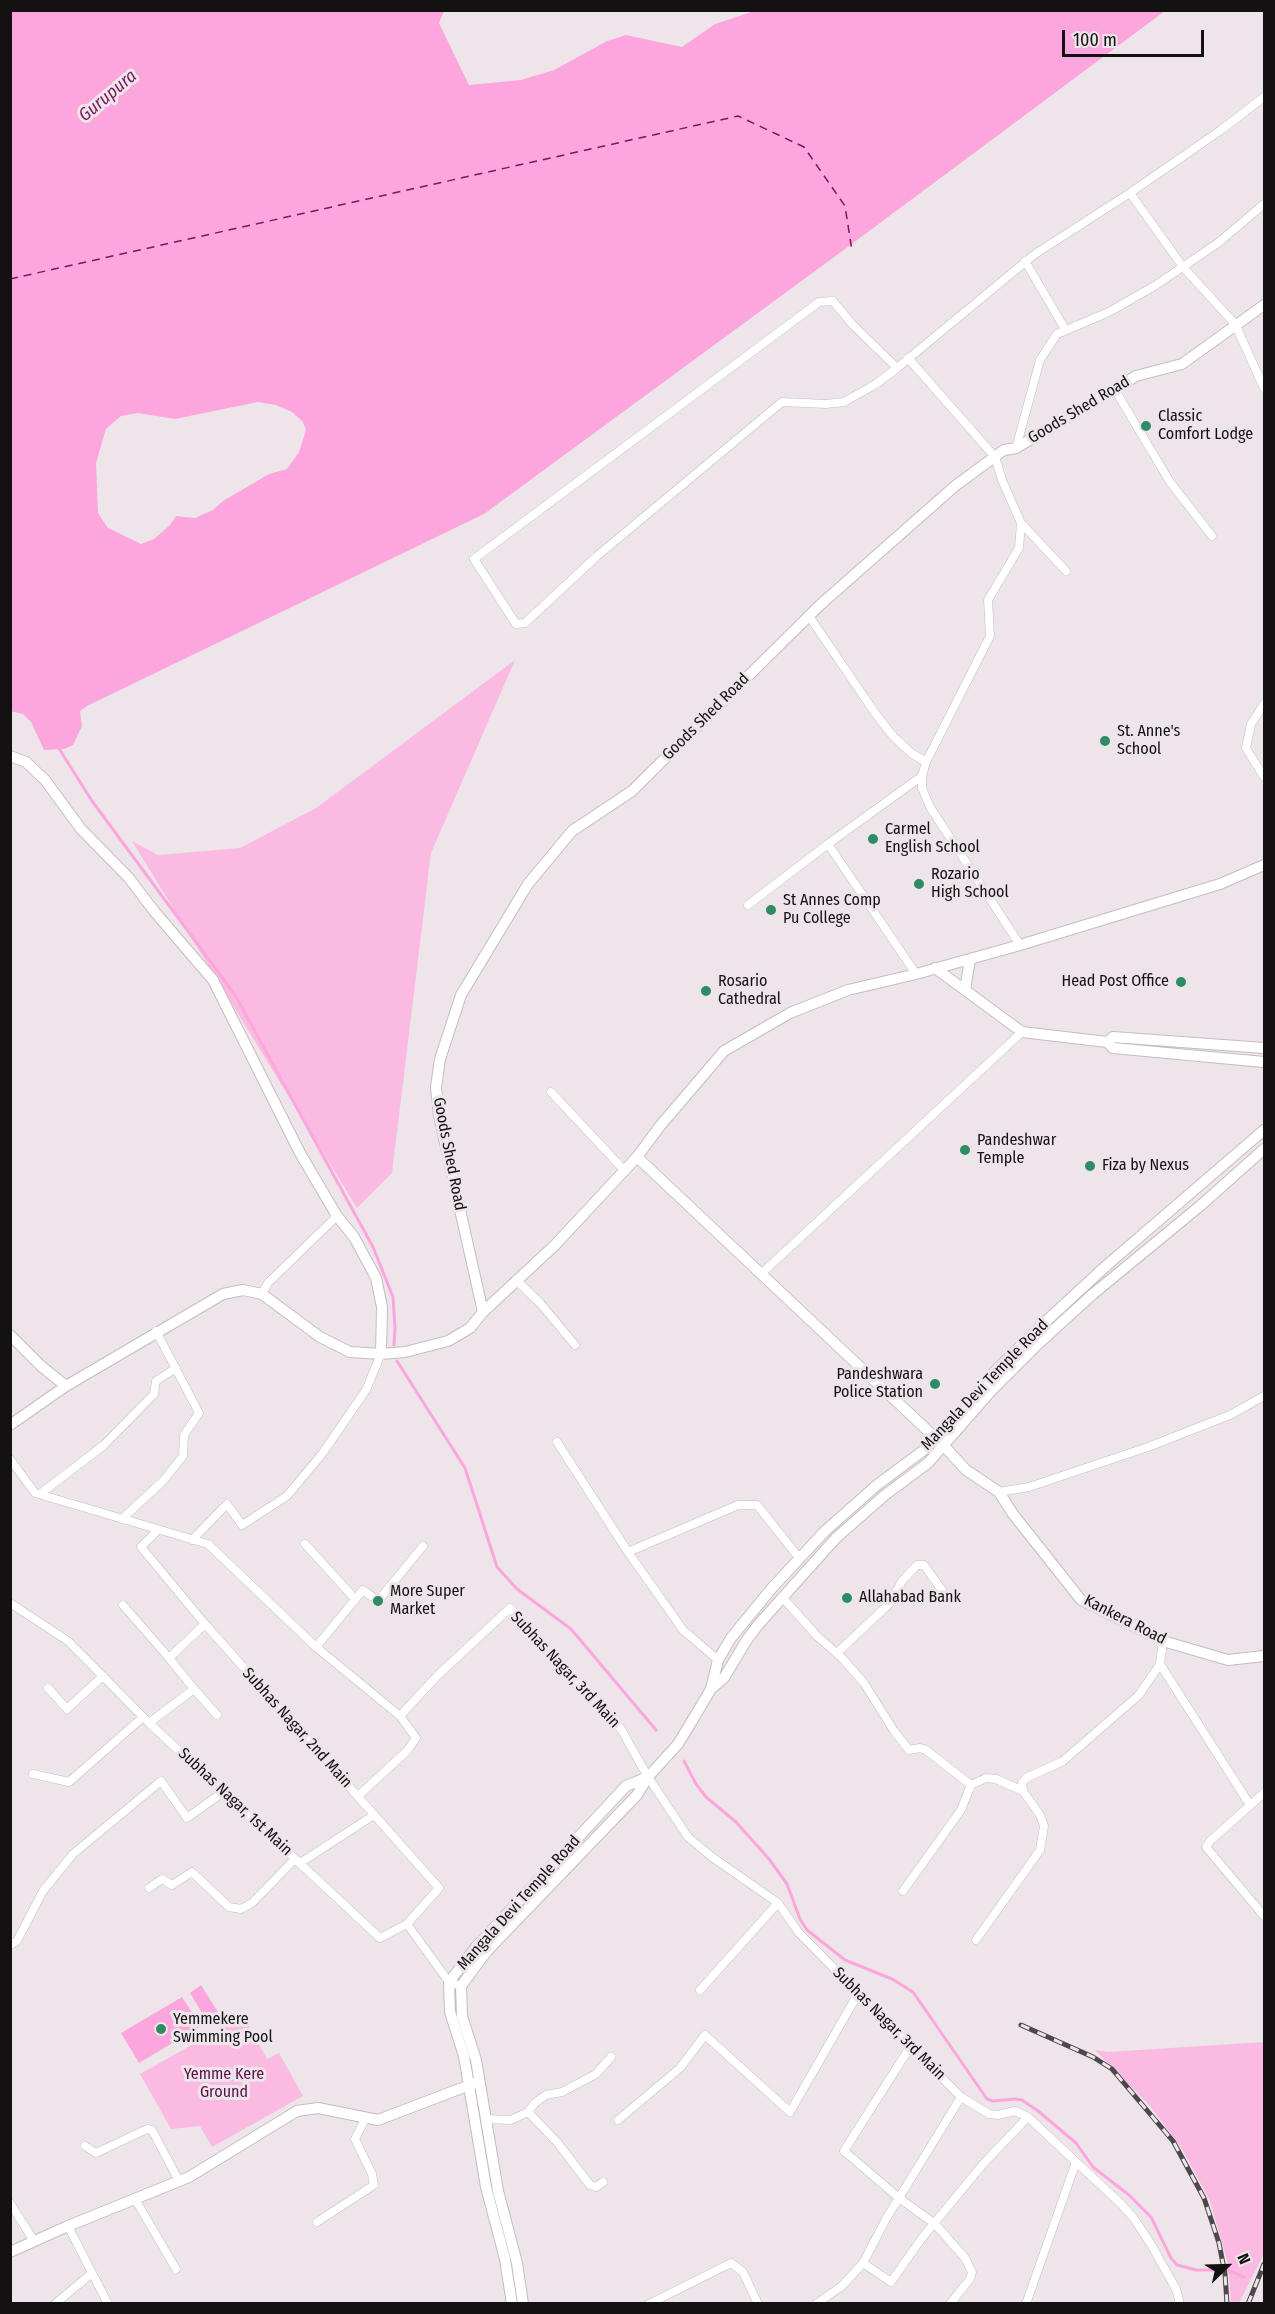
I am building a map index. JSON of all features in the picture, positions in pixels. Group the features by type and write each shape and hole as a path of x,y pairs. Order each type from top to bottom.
{"street":[{"path":"897,368 852,324 833,301 819,302 474,559 516,624 525,623 597,556 782,402 826,404 844,402 876,384 897,368 1025,261 1130,193 1264,97"},
{"path":"1130,193 1183,267 1235,324 1264,387"},
{"path":"1017,448 1040,360 1057,334 1109,312 1183,267 1218,243 1264,204"},
{"path":"1025,261 1065,329"},
{"name":"Goods Shed Road","path":"483,1312 439,1116 436,1087 440,1059 461,995 528,884 572,831 632,791 808,616 955,486 1004,450 1017,448 1136,376 1182,364 1264,305"},
{"path":"908,358 995,457 1002,480 1021,523 1066,571"},
{"path":"1115,390 1170,482 1212,536"},
{"path":"1020,945 930,807 922,788 922,776 926,762 990,636 988,600 1019,548 1021,523"},
{"path":"808,616 886,727 911,753 926,762"},
{"path":"1264,704 1251,724 1246,748 1264,777"},
{"path":"10,756 26,762 45,780 81,829 129,878 213,980 300,1153 337,1216 354,1237 376,1278 382,1307 381,1354 366,1390 322,1454 287,1496 242,1525 226,1504 192,1540"},
{"path":"748,905 922,776"},
{"path":"828,844 916,974"},
{"path":"10,1425 66,1386 156,1332 223,1294 243,1290 262,1294 320,1337 350,1352 381,1354 405,1352 440,1344 470,1328 483,1312 555,1245 637,1156 724,1051 790,1013 848,990 1020,945 1220,884 1264,865"},
{"path":"965,990 970,959"},
{"path":"935,968 1022,1032 1107,1042 1113,1048 1264,1062"},
{"path":"761,1274 1022,1032"},
{"path":"1107,1042 1113,1037 1264,1048"},
{"path":"551,1092 624,1170"},
{"name":"Mangala Devi Temple Road","path":"711,1689 724,1678 746,1641 836,1538 861,1514 928,1463 944,1446 980,1397 1042,1324 1264,1130"},
{"name":"Mangala Devi Temple Road","path":"512,2304 506,2259 486,2187 475,2083 462,2016 460,1986 487,1951 638,1795 648,1778 678,1744 711,1689 718,1660 731,1638 772,1588 852,1506 924,1450 1093,1294 1200,1206 1264,1149"},
{"path":"637,1156 944,1446 966,1470 999,1492 1029,1487 1148,1447 1230,1415 1264,1396"},
{"path":"262,1294 275,1276 337,1216"},
{"path":"516,1280 540,1303 575,1345"},
{"path":"123,1519 163,1481 183,1456 184,1434 199,1413 156,1332"},
{"path":"10,1335 41,1366 66,1386"},
{"path":"40,1494 104,1445 154,1394 156,1381 176,1368"},
{"path":"557,1442 628,1552 683,1630 718,1660"},
{"path":"10,1459 34,1493 208,1544 316,1647 400,1716 416,1738 407,1751 358,1797"},
{"name":"Kankera Road","path":"999,1492 1013,1514 1081,1600 1163,1641 1228,1660 1264,1656"},
{"path":"628,1552 738,1504 757,1505 800,1559"},
{"name":"Subhas Nagar, 2nd Main","path":"158,1530 141,1546 205,1624 439,1888 407,1924"},
{"path":"305,1544 355,1599"},
{"path":"316,1647 363,1590 378,1601 423,1546"},
{"path":"837,1653 890,1603 902,1581 917,1565 924,1565 944,1593"},
{"path":"772,1588 864,1683 907,1749 926,1750 971,1785"},
{"name":"Subhas Nagar, 1st Main","path":"10,1603 68,1641 146,1720 380,1938 407,1924"},
{"path":"123,1605 217,1715"},
{"name":"Subhas Nagar, 3rd Main","path":"400,1716 437,1676 510,1608 621,1729 648,1778 688,1837 712,1857 778,1903 799,1933 961,2097 988,2114 998,2115 1015,2111 1028,2117"},
{"path":"169,1658 205,1624"},
{"path":"976,1940 1040,1850 1044,1826 1040,1815 1023,1791 1022,1783 1026,1778 1063,1761 1138,1695 1160,1664 1163,1641"},
{"path":"1160,1664 1250,1805"},
{"path":"48,1688 67,1709 103,1676"},
{"path":"33,1774 69,1782 146,1720 194,1689"},
{"name":"Mangala Devi Temple Road","path":"523,2304 517,2263 498,2191 486,2118 450,2012 449,1982 476,1947 626,1786 648,1778"},
{"path":"903,1891 961,1810 971,1785 986,1778 996,1779 1023,1791"},
{"path":"10,1945 17,1941 43,1891 73,1854 161,1781 187,1818 223,1792"},
{"path":"1264,1793 1209,1841 1206,1847 1264,1916"},
{"path":"149,1888 163,1879 172,1885 192,1872 229,1907 241,1909 252,1903 298,1861 374,1815"},
{"path":"700,1990 778,1903"},
{"path":"407,1924 449,1982 460,1986"},
{"path":"618,2120 680,2068 705,2035 790,2112 859,1992"},
{"path":"910,2047 844,2151 899,2198 935,2224 965,2258 972,2272 970,2279 950,2304"},
{"path":"486,2118 511,2120 528,2112 546,2095 562,2092 596,2074 611,2057"},
{"path":"10,2252 179,2181 297,2111 318,2108 378,2120 475,2083"},
{"path":"816,2304 842,2286 863,2263 899,2198 961,2097"},
{"path":"528,2112 557,2142 590,2185 596,2187 603,2182"},
{"path":"318,2222 374,2185 372,2174 357,2148 355,2139 366,2117"},
{"path":"863,2263 891,2282 922,2238 984,2163 1028,2117 1119,2202 1143,2232 1176,2289 1180,2304"},
{"path":"85,2146 96,2153 147,2128 152,2130 179,2181"},
{"path":"1026,2304 1076,2162"},
{"path":"135,2199 176,2269"},
{"path":"10,2203 34,2241"},
{"path":"68,2226 108,2304"},
{"path":"653,2303 731,2263 743,2272 758,2304"},
{"path":"55,2304 92,2273"}],"green space":[{"path":"515,660 431,853 392,1173 357,1208 132,841 158,855 240,848 316,808"},
{"name":"Yemme Kere Ground","path":"243,2016 267,2059 279,2053 303,2096 212,2147 200,2126 171,2129 140,2074"},
{"path":"1264,2042 1264,2254 1239,2303 1231,2303 1228,2264 1210,2201 1182,2149 1150,2106 1095,2050 1108,2052"}],"water":[{"name":"Gurupura","path":"10,11 444,11 439,23 469,85 521,80 554,70 607,41 626,35 682,47 715,24 754,11 1165,11 484,514 87,706 80,711 82,726 73,745 64,749 44,750 31,722 23,714 10,711","holes":["258,402 276,405 292,412 303,422 306,430 299,452 287,469 269,474 223,501 213,510 195,518 176,516 170,525 154,539 141,544 108,528 98,513 96,463 106,429 121,416 138,413 175,419"]},
{"name":"Yemmekere Swimming Pool","path":"201,1985 220,2015 208,2023 190,1993"},
{"name":"Yemmekere Swimming Pool","path":"182,1997 201,2026 139,2063 121,2033"}],"waterway":[{"path":"58,747 92,801 235,995 373,1247 393,1297 394,1345"},
{"path":"397,1361 465,1468 497,1567 517,1589 571,1629 656,1730"},
{"path":"684,1761 706,1797 736,1822 769,1859 787,1884 800,1919 807,1930 845,1960 892,1979 913,1992 987,2099 993,2101 1022,2100 1038,2111 1076,2143 1093,2167 1129,2195 1151,2217 1171,2258 1177,2265 1196,2270 1214,2270"},
{"path":"1227,2270 1244,2277"}],"ferry route":[{"path":"10,279 738,116 804,147 845,206 852,251"}],"railway":[{"path":"1021,2025 1093,2057 1112,2069 1173,2141 1204,2198 1219,2243 1225,2274 1227,2304"},
{"path":"1248,2304 1264,2264"}],"place":[{"name":"Classic Comfort Lodge","path":"1146,426"},
{"name":"St. Anne's School","path":"1105,741"},
{"name":"Carmel English School","path":"873,839"},
{"name":"Rozario High School","path":"919,884"},
{"name":"St Annes Comp Pu College","path":"771,910"},
{"name":"Head Post Office","path":"1181,982"},
{"name":"Rosario Cathedral","path":"706,991"},
{"name":"Pandeshwar Temple","path":"965,1150"},
{"name":"Fiza by Nexus","path":"1090,1166"},
{"name":"Pandeshwara Police Station","path":"935,1384"},
{"name":"Allahabad Bank","path":"847,1598"},
{"name":"More Super Market","path":"378,1601"},
{"name":"Yemmekere Swimming Pool","path":"161,2029"}]}
